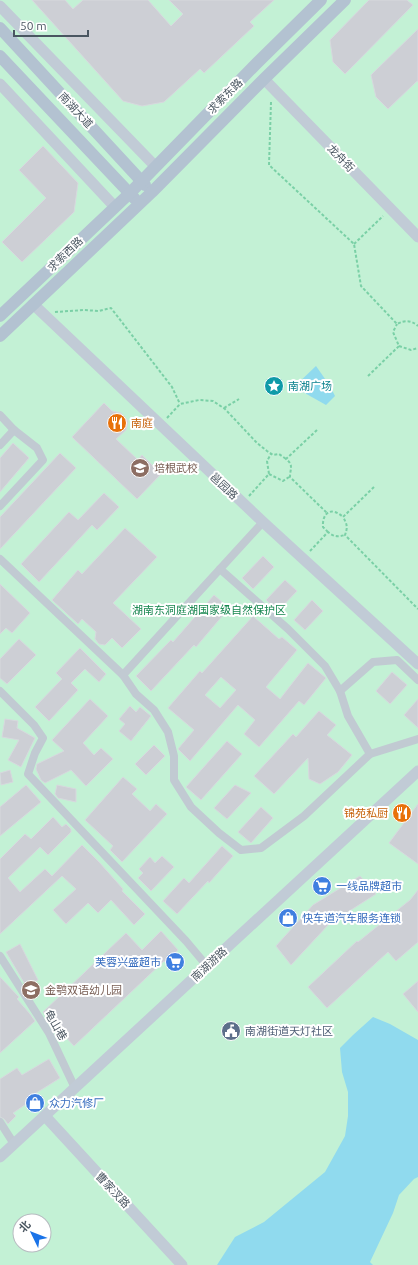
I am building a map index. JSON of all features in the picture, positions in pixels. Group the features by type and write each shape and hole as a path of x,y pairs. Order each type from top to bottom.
{"main road":[{"name":"求索东路","path":"130,193 154,166 321,0"},
{"path":"0,336 32,304 268,82 345,0"},
{"name":"南湖大道","path":"0,28 152,192"},
{"name":"南湖大道","path":"0,56 139,203"},
{"name":"求索西路","path":"0,316 114,206 130,193"}],"street":[{"path":"0,6 154,166"},
{"name":"龙舟街","path":"268,82 418,237"},
{"path":"0,84 114,206"},
{"name":"邕园路","path":"32,304 263,522 418,664"},
{"path":"0,415 14,430 37,448 43,460 0,506"},
{"path":"0,445 14,430"},
{"path":"123,675 263,522"},
{"path":"0,559 123,675 136,694 154,710 168,732 174,756 174,780 191,807 219,833 241,850 261,848 304,816 370,754 418,740"},
{"path":"220,569 288,628 325,666 340,691 348,716 370,754"},
{"path":"340,691 373,662 397,660 418,680"},
{"path":"0,691 34,725 43,738 35,753 28,774 186,941 207,966"},
{"name":"南湖游路","path":"0,1157 418,771"},
{"name":"龟山巷","path":"0,956 49,1033 75,1088"},
{"name":"曹家汊路","path":"45,1116 182,1265"},
{"path":"0,1122 14,1144"}],"path":[{"path":"268,82 269,165 354,244 361,286 397,324"},
{"path":"354,244 390,209"},
{"path":"42,313 84,310 99,311 112,308 172,387 180,404"},
{"path":"417,325 408,321 402,322 397,324 393,332 399,346 411,350 418,348"},
{"path":"368,376 399,346"},
{"path":"224,408 239,399"},
{"path":"160,425 180,404 199,400 213,401 224,408 257,443 271,454 279,454 291,464 292,468 290,477 283,481 269,474"},
{"path":"286,460 317,430"},
{"path":"269,474 267,461 271,454"},
{"path":"242,502 269,474"},
{"path":"290,477 327,513"},
{"path":"343,517 374,487"},
{"path":"334,512 343,517 348,528 345,535 340,537 333,536 323,527 322,519 327,513 334,512"},
{"path":"303,558 328,532"},
{"path":"345,535 418,609"}],"green space":[{"name":"湖南东洞庭湖国家级自然保护区","path":"0,0 418,0 418,1265 0,1265"}],"water":[{"path":"316,366 335,396 326,405 294,387"},
{"path":"373,1017 390,1024 418,1040 418,1177 414,1179 399,1195 393,1213 370,1262 373,1265 217,1265 235,1237 264,1222 325,1172 345,1136 348,1116 348,1092 342,1072 340,1048"}],"building":[{"path":"32,0 65,0 73,9 83,0 148,0 171,26 183,14 169,0 274,0 250,22 254,26 204,73 200,69 164,102 142,106 123,101"},
{"path":"369,0 407,0 413,5 345,74 333,62 330,40"},
{"path":"418,29 418,81 388,109 376,97 371,75"},
{"path":"43,146 78,183 74,212 22,262 2,242 46,198 19,170"},
{"path":"104,403 112,411 121,413 128,421 126,430 116,439 138,460 142,455 161,474 137,499 72,437"},
{"path":"13,443 29,458 0,492 0,458"},
{"path":"60,453 76,468 0,549 0,517"},
{"path":"104,493 119,507 97,530 92,525 39,582 21,564 69,512 78,520"},
{"path":"125,528 157,557 113,603 141,629 122,648 112,638 105,645 99,644 95,639 96,632 82,619 78,624 52,600 78,570 82,574"},
{"path":"263,556 274,567 253,589 242,578"},
{"path":"285,580 297,591 278,611 266,600"},
{"path":"0,584 30,613 12,633 6,628 0,634"},
{"path":"214,595 229,608 196,647 194,645 151,691 136,676 171,640 173,642"},
{"path":"312,600 323,611 305,630 294,620"},
{"path":"253,616 279,639 282,637 297,650 266,687 280,699 308,663 326,678 304,705 299,701 259,747 244,734 255,720 238,705 190,761 178,749 194,730 168,708 200,671 202,673","holes":["221,677 236,690 220,708 205,695"]},
{"path":"19,639 36,655 7,684 0,678 0,659"},
{"path":"80,648 106,674 99,682 85,669 71,683 78,690 49,721 35,707 62,679 56,673"},
{"path":"392,672 407,685 390,704 376,691"},
{"path":"90,699 108,716 83,743 94,755 101,748 113,759 86,786 71,770 45,783 41,780 36,769 37,764 64,751 52,740"},
{"path":"418,699 418,728 404,715"},
{"path":"130,706 136,712 140,707 151,716 131,741 119,731 125,724 119,719"},
{"path":"319,711 336,725 327,735 352,755 338,772 320,784 309,779 308,758 274,794 254,776 293,734 296,737"},
{"path":"5,719 18,721 17,728 35,738 21,767 8,760 19,740 2,737"},
{"path":"227,741 242,754 201,800 186,787"},
{"path":"154,745 165,756 146,775 135,764"},
{"path":"10,770 13,782 1,785 0,773"},
{"path":"123,777 137,789 132,794 150,811 156,804 167,814 122,862 110,850 113,846 85,820"},
{"path":"26,785 41,802 0,836 0,807"},
{"path":"57,785 76,789 76,802 58,798 55,794"},
{"path":"235,785 251,793 227,819 214,808"},
{"path":"418,804 418,864 389,843"},
{"path":"261,807 273,818 251,843 238,832"},
{"path":"53,817 62,827 66,824 71,829 71,832 48,855 40,847 8,878 20,892 45,869 52,876 82,845 123,889 122,891 145,914 134,925 111,900 98,913 88,903 66,924 53,910 76,889 62,876 0,934 0,859 25,834 31,839"},
{"path":"222,846 233,856 209,883 208,881 177,914 163,901 184,878 189,883"},
{"path":"162,856 174,867 151,891 138,878 143,873 139,869 150,857 155,863"},
{"path":"360,876 376,894 329,924 291,965 276,946 313,905"},
{"path":"418,890 418,942 396,961 388,952 327,1008 308,987 357,941 358,942 410,900"},
{"path":"161,931 178,950 165,962 164,961 74,1046 43,1012 126,933 142,950"},
{"path":"20,944 38,980 26,986 6,952"},
{"path":"0,977 19,997 17,999 35,1021 0,1053"},
{"path":"418,981 418,1012 403,994"},
{"path":"49,1059 60,1078 33,1095 35,1098 13,1113 16,1116 8,1124 0,1117 0,1079 17,1068 22,1075"}],"place":[{"name":"南湖广场","path":"274,386"},
{"name":"南庭","path":"117,423"},
{"name":"培根武校","path":"140,468"},
{"name":"锦苑私厨","path":"402,813"},
{"name":"一线品牌超市","path":"322,886"},
{"name":"快车道汽车服务连锁","path":"288,918"},
{"name":"芙蓉兴盛超市","path":"175,962"},
{"name":"金鹗双语幼儿园","path":"31,990"},
{"name":"南湖街道天灯社区","path":"231,1031"},
{"name":"众力汽修厂","path":"35,1103"}]}
